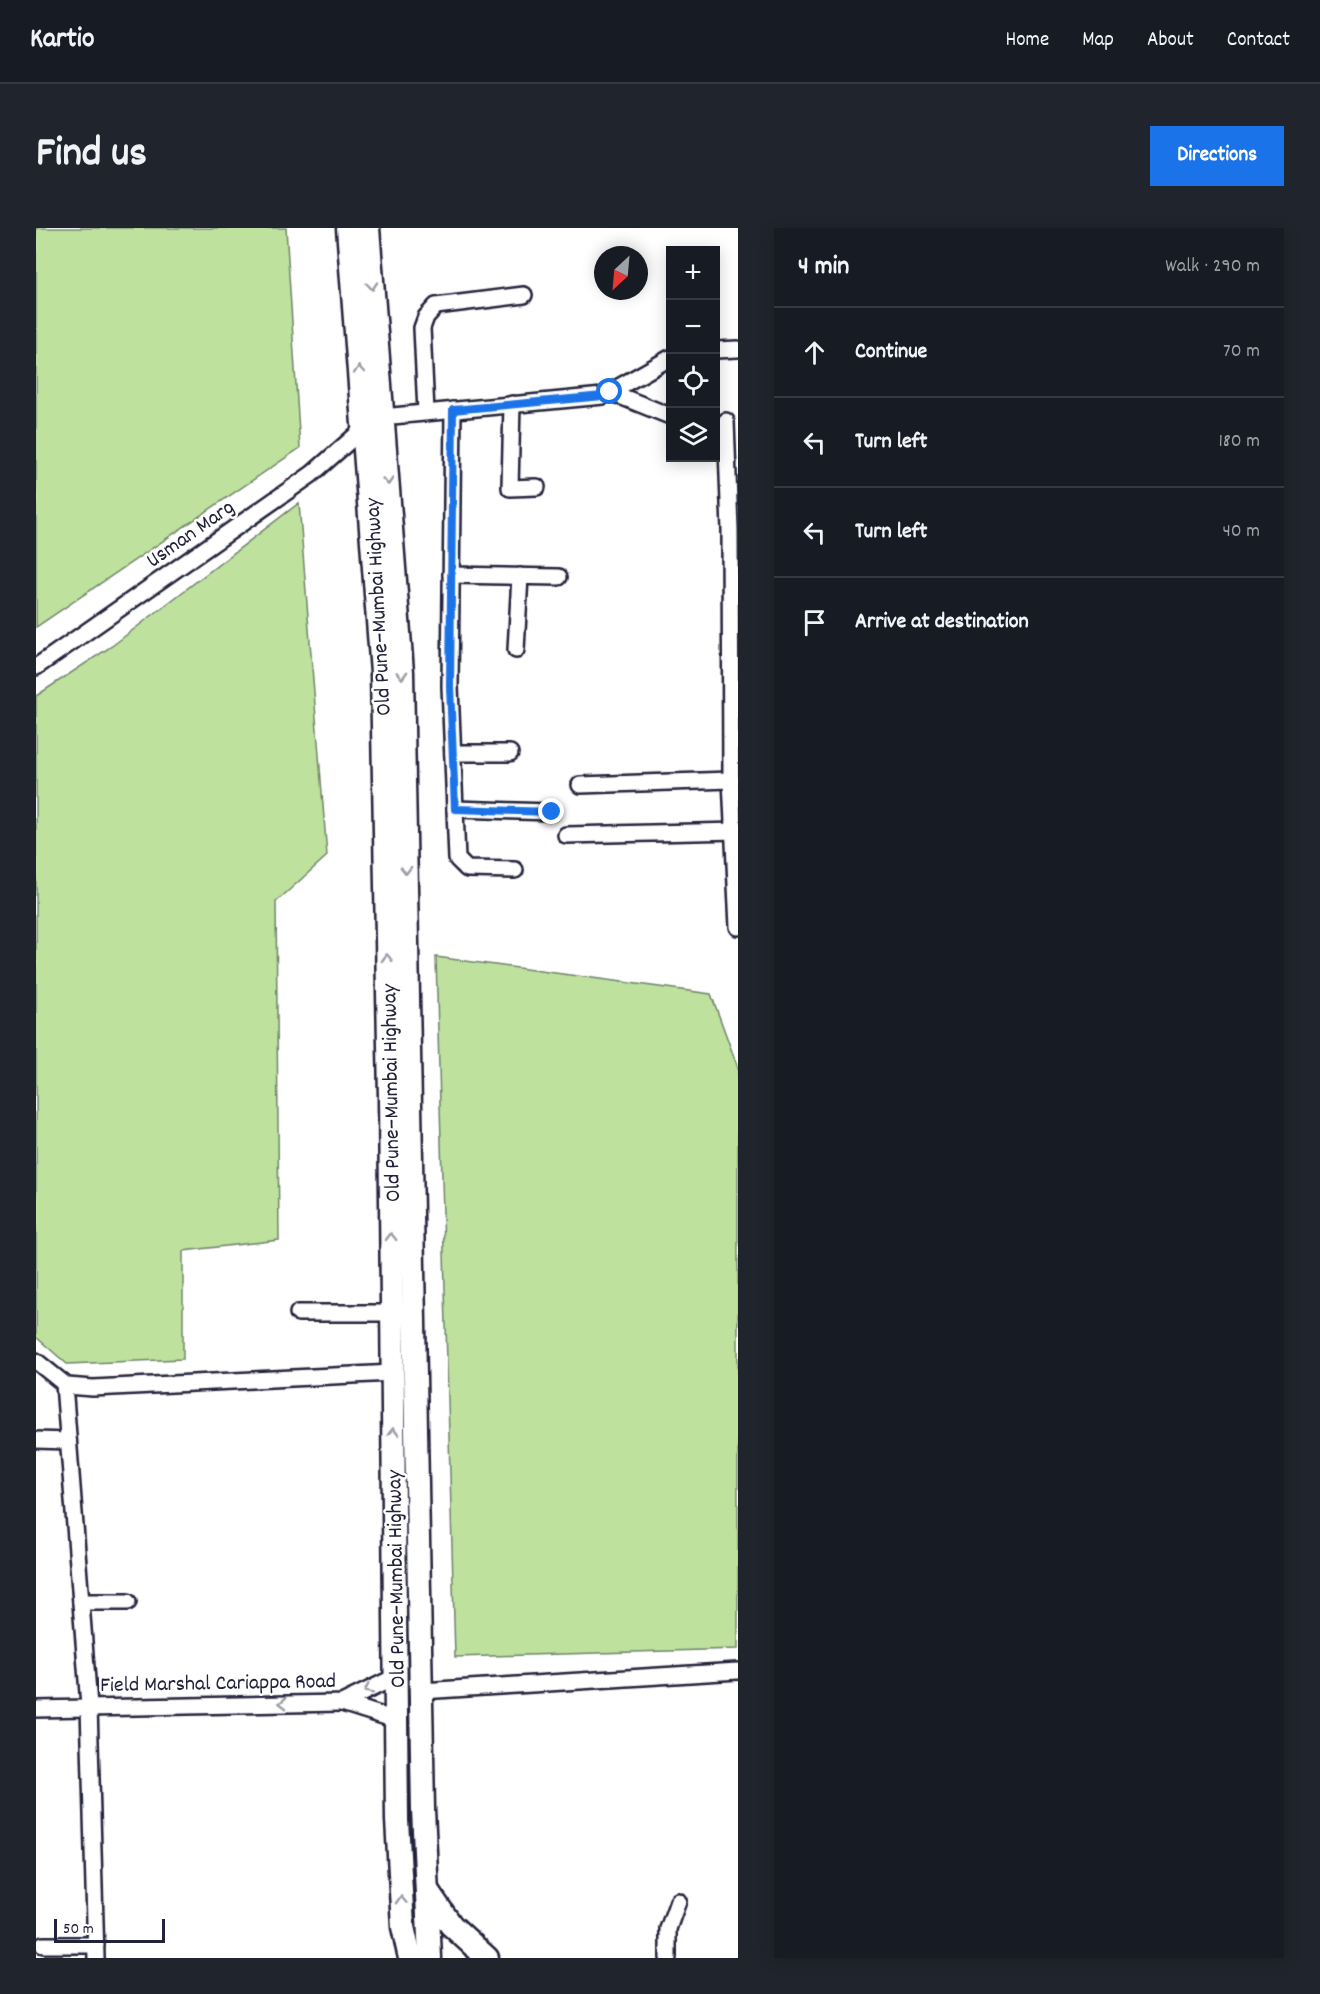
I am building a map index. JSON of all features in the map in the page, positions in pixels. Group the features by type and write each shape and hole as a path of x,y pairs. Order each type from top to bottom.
{"highway":[{"name":"Old Pune–Mumbai Highway","path":"348,228 402,672 421,1691 430,1958"},
{"name":"Old Pune–Mumbai Highway","path":"368,228 382,673 393,1373 397,1820 402,1915 410,1958"},
{"path":"428,1890 451,1925 487,1958"}],"street":[{"path":"426,412 422,328 426,317 436,306 524,295"},
{"path":"720,350 738,349"},
{"path":"373,423 426,412 603,396 666,360"},
{"path":"610,392 666,414"},
{"path":"512,404 510,488 537,487"},
{"path":"453,410 451,575 453,753 458,864 467,869 515,870"},
{"path":"726,420 734,529 735,635 731,780 736,831 738,927"},
{"name":"Usman Marg","path":"36,667 312,474 373,423"},
{"path":"451,575 559,577"},
{"path":"516,650 519,576"},
{"path":"453,753 510,753"},
{"path":"580,785 731,780"},
{"path":"455,809 552,812"},
{"path":"566,835 736,831"},
{"path":"298,1313 392,1313"},
{"path":"36,1360 64,1384 93,1388 393,1373"},
{"path":"43,1945 96,1952 89,1706 64,1384"},
{"path":"36,1440 68,1441"},
{"path":"81,1602 128,1602"},
{"path":"421,1691 738,1671"},
{"name":"Field Marshal Cariappa Road","path":"36,1709 89,1706 342,1703 395,1677"},
{"path":"342,1703 396,1719"},
{"path":"668,1958 668,1929 678,1901"}],"green space":[{"path":"36,228 286,228 300,448 36,627"},
{"path":"299,503 327,856 276,902 279,1240 183,1251 183,1359 67,1364 36,1337 36,696 112,646"},
{"path":"436,957 711,994 738,1068 738,1649 455,1657"}],"route":[{"path":"552,812 455,809 450,686 453,410 603,396 610,392"}]}
